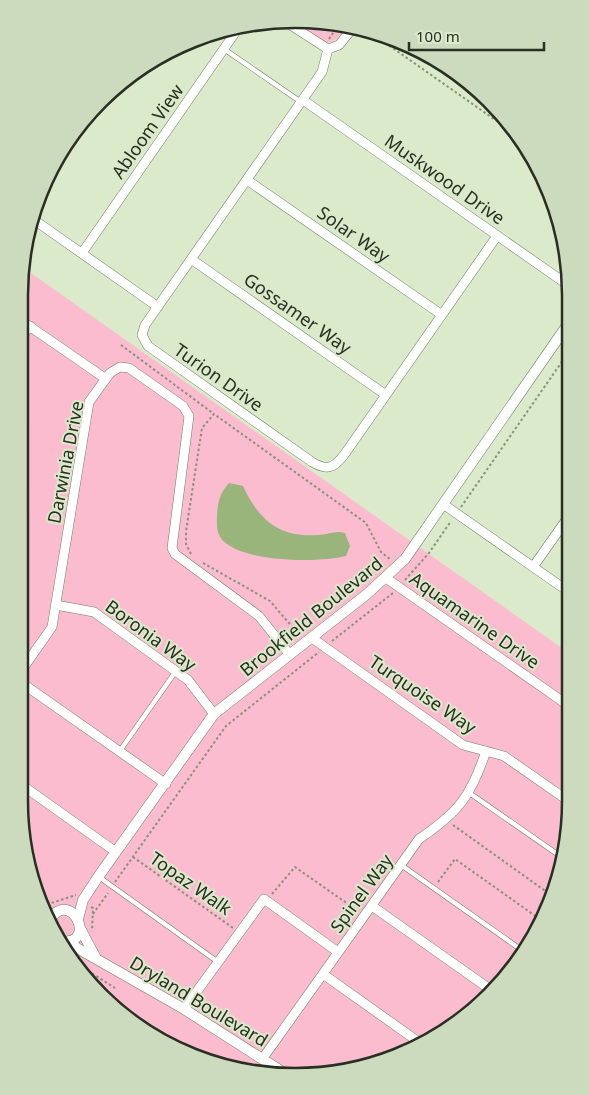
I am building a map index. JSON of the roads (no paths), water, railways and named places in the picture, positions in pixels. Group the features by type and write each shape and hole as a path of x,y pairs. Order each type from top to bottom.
{"street":[{"path":"295,28 328,49 339,45 348,33"},
{"name":"Abloom View","path":"82,253 234,35"},
{"name":"Turion Drive","path":"328,49 325,66 302,101 143,330 144,342 325,469 337,464 497,236"},
{"name":"Muskwood Drive","path":"302,101 561,279"},
{"name":"Solar Way","path":"247,180 442,315"},
{"path":"38,223 158,307"},
{"name":"Gossamer Way","path":"191,259 386,394"},
{"path":"28,329 30,326 106,379"},
{"name":"Brookfield Boulevard","path":"79,924 83,900 214,714 386,578 398,566 562,333"},
{"name":"Darwinia Drive","path":"28,661 52,627 90,402 115,368 129,368 187,410 189,416 172,548 175,554 259,616 290,655"},
{"path":"443,504 562,587"},
{"path":"533,567 562,526"},
{"name":"Aquamarine Drive","path":"386,578 562,701"},
{"name":"Boronia Way","path":"56,605 94,612 188,680 214,714"},
{"name":"Turquoise Way","path":"308,640 325,647 464,745 504,756 562,796"},
{"path":"28,687 166,784"},
{"name":"Spinel Way","path":"263,1058 420,839 447,820 477,780 486,751"},
{"path":"28,789 116,852"},
{"path":"184,1009 264,899 338,952"},
{"name":"Brookfield Boulevard","path":"53,915 83,900"},
{"path":"372,906 486,986"},
{"path":"64,910 72,913 97,959"},
{"path":"67,940 76,936 79,924"},
{"name":"Dryland Boulevard","path":"68,943 184,1009 275,1067"},
{"path":"323,974 415,1039"}],"lane":[{"path":"224,49 302,101"},
{"path":"120,752 176,671"},
{"path":"468,792 556,853"},
{"path":"401,865 518,947"},
{"path":"98,877 218,962"}]}
